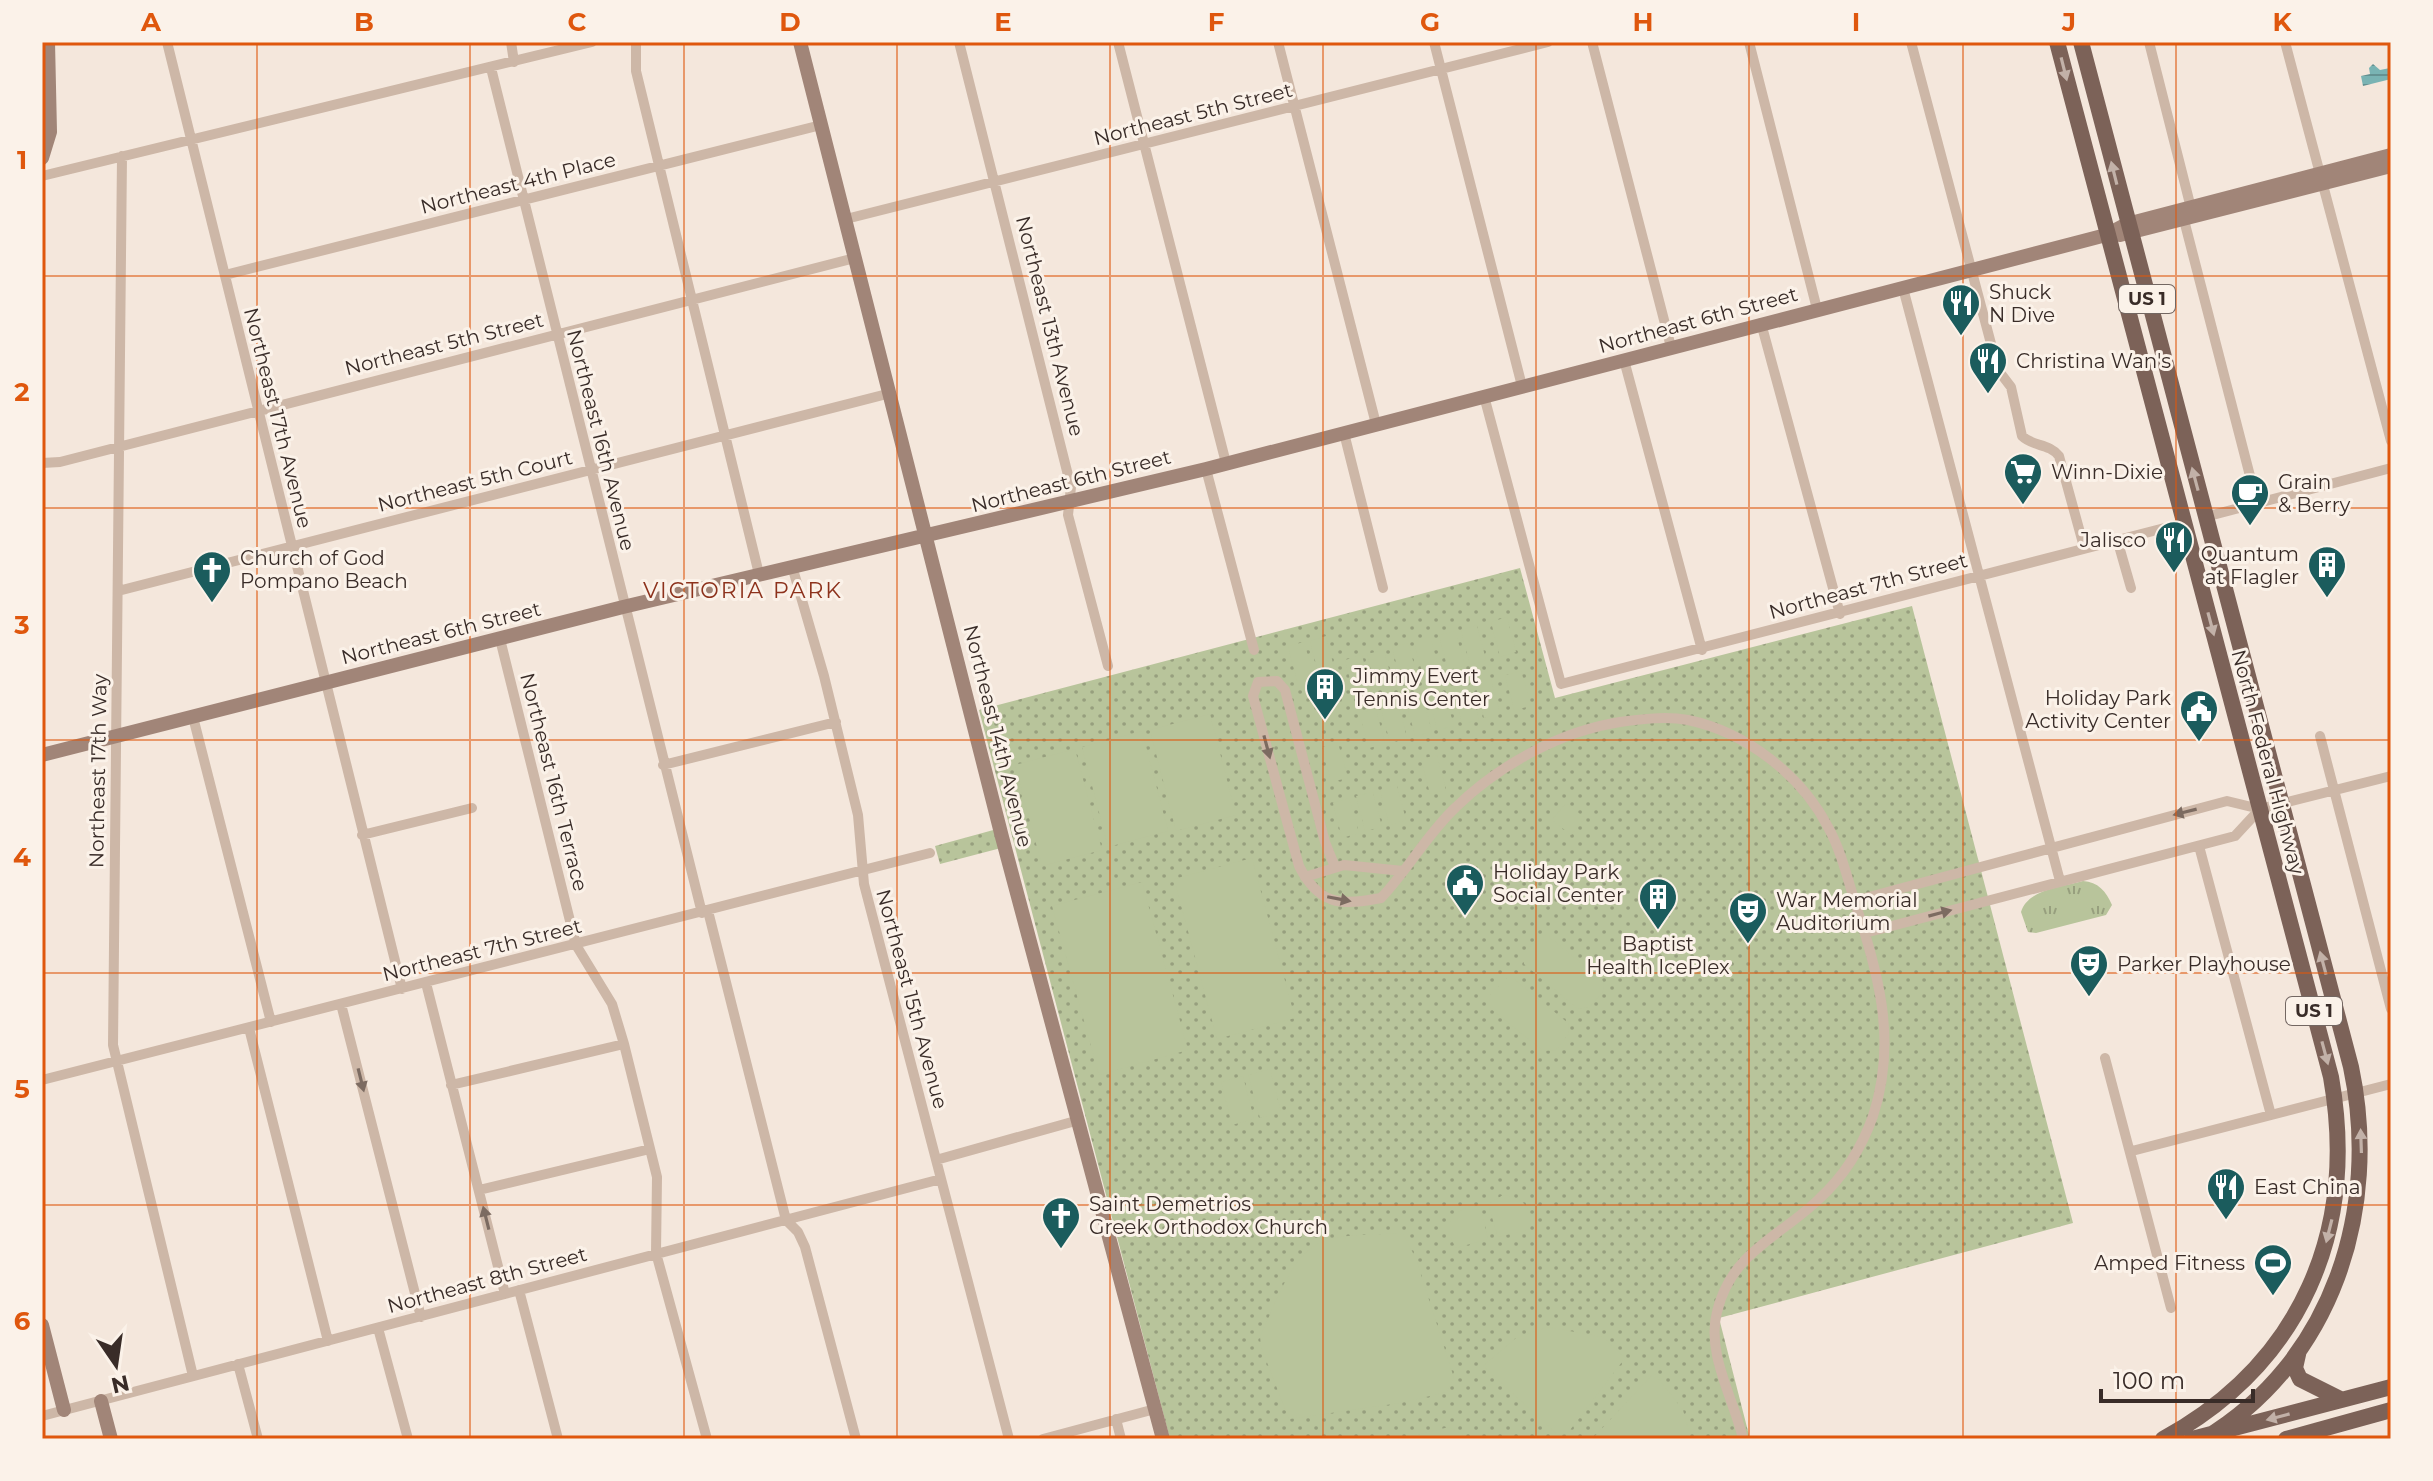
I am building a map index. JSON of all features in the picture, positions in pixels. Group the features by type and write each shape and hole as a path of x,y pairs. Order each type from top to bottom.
{"main road":[{"name":"North Federal Highway","path":"2057,42 2335,1098 2339,1148 2337,1197 2325,1247 2307,1294 2275,1345 2245,1380 2210,1411 2163,1439"},
{"name":"North Federal Highway","path":"2081,42 2356,1093 2361,1169 2351,1235 2331,1294 2299,1349 2264,1391 2209,1436"},
{"path":"2176,494 2205,517"},
{"path":"2184,523 2197,531 2215,554"},
{"path":"2299,1349 2295,1368 2300,1379 2342,1400"},
{"path":"2192,1439 2391,1387"},
{"path":"2286,1439 2391,1410"}],"street":[{"path":"42,158 50,132 48,42"},
{"name":"Northeast 17th Avenue","path":"167,42 402,989"},
{"path":"511,42 514,62"},
{"path":"42,176 592,42"},
{"path":"636,42 636,71 759,574"},
{"name":"Northeast 14th Avenue","path":"800,42 887,394 1163,1439"},
{"name":"Northeast 13th Avenue","path":"959,42 1071,487 1068,515 1108,666"},
{"path":"1118,42 1226,463"},
{"path":"1278,42 1376,424"},
{"path":"1434,42 1522,386"},
{"name":"Northeast 5th Street","path":"846,219 1548,42"},
{"path":"1592,42 1671,347"},
{"path":"1749,42 1817,309"},
{"path":"1911,42 1998,370 2011,387 2022,436 2034,444 2048,447 2059,456 2084,547"},
{"path":"2149,42 2257,503"},
{"path":"2285,42 2391,441"},
{"name":"Northeast 16th Avenue","path":"491,68 663,765 786,1220 798,1232 805,1247 856,1439"},
{"name":"Northeast 4th Place","path":"225,275 821,125"},
{"name":"Northeast 6th Street","path":"42,755 623,607 1206,469 2321,179 2391,155"},
{"name":"Northeast 17th Way","path":"122,156 115,1061 193,1376"},
{"name":"Northeast 6th Street","path":"2321,179 2391,166"},
{"name":"Northeast 5th Street","path":"42,463 855,258"},
{"path":"1903,288 2060,881"},
{"path":"1761,323 1840,614"},
{"path":"1624,360 1702,650"},
{"name":"Northeast 5th Court","path":"118,591 887,394"},
{"name":"Northeast 7th Street","path":"1484,396 1561,684 2184,523"},
{"path":"1344,433 1383,588"},
{"path":"2205,517 2391,468"},
{"path":"1206,469 1254,650"},
{"path":"2117,539 2131,588"},
{"name":"Northeast 15th Avenue","path":"792,566 836,722 858,815 864,884 1009,1439"},
{"name":"Northeast 16th Terrace","path":"500,639 576,945 612,1004 624,1044 657,1177 656,1253 707,1439"},
{"path":"1335,867 1325,842 1285,690 1277,681 1258,682 1253,696 1305,877 1314,890 1333,901 1381,898 1456,806 1501,771 1536,750 1611,724 1649,718 1689,720 1726,734 1766,756 1799,783 1829,828 1865,933 1884,1001 1886,1037 1882,1083 1872,1118 1851,1163 1819,1200 1766,1237 1730,1279 1716,1314 1717,1352 1743,1439"},
{"path":"193,717 271,1022"},
{"path":"663,765 836,722"},
{"path":"2320,736 2391,1009"},
{"path":"1854,901 2227,801 2260,809 2391,776"},
{"path":"362,835 472,808"},
{"path":"1865,933 2235,836 2260,809"},
{"path":"2199,846 2271,1115"},
{"name":"Northeast 7th Street","path":"42,1080 930,853"},
{"path":"1305,877 1335,867 1403,871"},
{"path":"1380,868 1389,889"},
{"path":"426,983 505,1294"},
{"path":"341,1004 421,1317"},
{"path":"249,1028 328,1341"},
{"path":"451,1085 624,1044"},
{"path":"2105,1058 2171,1308"},
{"path":"2132,1151 2391,1084"},
{"path":"936,1160 1079,1120"},
{"path":"479,1190 650,1149"},
{"name":"Northeast 8th Street","path":"42,1416 941,1179"},
{"path":"519,1290 558,1439"},
{"path":"42,1325 64,1410"},
{"path":"378,1328 408,1439"},
{"path":"238,1364 258,1439"},
{"path":"101,1401 111,1439"},
{"path":"1043,1439 1155,1409"},
{"path":"1116,1419 1121,1439"}],"green space":[{"path":"1520,568 1555,698 1912,606 2073,1223 1719,1318 1750,1439 1170,1439 979,710"},
{"path":"1507,617 1516,652 1500,657 1491,622"},
{"path":"1477,625 1486,660 1470,665 1461,630"},
{"path":"1455,631 1465,666 1448,670 1439,635"},
{"path":"1326,636 1335,671 1319,676 1310,641"},
{"path":"1430,637 1440,672 1423,676 1414,641"},
{"path":"1304,642 1314,677 1297,681 1288,646"},
{"path":"1408,643 1418,678 1401,682 1392,647"},
{"path":"1384,650 1393,685 1376,689 1367,654"},
{"path":"1362,655 1371,690 1354,695 1345,660"},
{"path":"1521,671 1531,706 1514,710 1505,675"},
{"path":"1491,679 1500,714 1484,718 1475,683"},
{"path":"1470,685 1479,720 1462,724 1453,689"},
{"path":"1444,691 1454,726 1437,730 1428,695"},
{"path":"1423,697 1432,732 1415,736 1406,701"},
{"path":"1398,703 1407,738 1390,743 1381,708"},
{"path":"1376,709 1385,744 1369,748 1359,713"},
{"path":"1210,714 1236,815 1176,831 1150,730"},
{"path":"1142,731 1168,831 1108,847 1082,747"},
{"path":"1338,743 1348,778 1331,782 1322,747"},
{"path":"1075,749 1102,850 1042,866 1015,765"},
{"path":"1437,755 1446,790 1430,794 1421,759"},
{"path":"1397,785 1406,820 1389,825 1380,790"},
{"path":"1373,792 1382,827 1365,831 1356,796"},
{"path":"1349,798 1359,833 1342,838 1333,803"},
{"path":"1566,803 1585,818 1571,835 1552,820"},
{"path":"997,829 1001,848 940,864 935,846"},
{"path":"1252,858 1295,1018 1217,1039 1174,879"},
{"path":"2083,881 2097,885 2107,895 2112,905 2106,915 2036,933 2028,932 2021,912 2031,898 2047,890"},
{"path":"1142,882 1188,1050 1099,1075 1052,906"},
{"path":"1541,935 1548,936 1603,981 1604,990 1590,1007 1578,1009 1524,964 1524,953"},
{"path":"1507,978 1513,978 1568,1023 1569,1033 1556,1050 1543,1051 1489,1007 1489,996"},
{"path":"1270,1069 1281,1112 1260,1118 1248,1075"},
{"path":"1243,1076 1254,1119 1232,1125 1221,1082"},
{"path":"1503,1195 1516,1198 1526,1205 1530,1229 1498,1237 1488,1204"},
{"path":"1471,1205 1481,1208 1488,1239 1456,1248 1448,1233 1451,1216"},
{"path":"1403,1233 1416,1259 1454,1378 1447,1392 1400,1403 1289,1419 1261,1347 1260,1336 1286,1280 1304,1255 1327,1240 1355,1235"},
{"path":"1547,1327 1603,1337 1625,1358 1567,1434 1558,1435 1483,1366 1516,1338"},
{"path":"1654,1373 1683,1410 1691,1439 1592,1439"},
{"path":"1449,1427 1462,1434 1463,1439 1399,1439"}],"water":[{"path":"2373,64 2380,70 2390,68 2391,79 2363,86 2361,76 2370,74 2369,68"}],"place":[{"name":"Shuck N Dive","path":"1961,337"},
{"name":"Christina Wan's","path":"1988,395"},
{"name":"Winn-Dixie","path":"2023,506"},
{"name":"Grain & Berry","path":"2250,527"},
{"name":"Jalisco","path":"2174,574"},
{"name":"Quantum at Flagler","path":"2327,599"},
{"name":"Church of God Pompano Beach","path":"212,604"},
{"name":"Jimmy Evert Tennis Center","path":"1325,721"},
{"name":"Holiday Park Activity Center","path":"2199,743"},
{"name":"Holiday Park Social Center","path":"1465,917"},
{"name":"Baptist Health IcePlex","path":"1658,931"},
{"name":"War Memorial Auditorium","path":"1748,945"},
{"name":"Parker Playhouse","path":"2089,998"},
{"name":"East China","path":"2226,1221"},
{"name":"Saint Demetrios Greek Orthodox Church","path":"1061,1250"},
{"name":"Amped Fitness","path":"2273,1297"}],"district":[{"name":"VICTORIA PARK","path":"743,590"}]}
